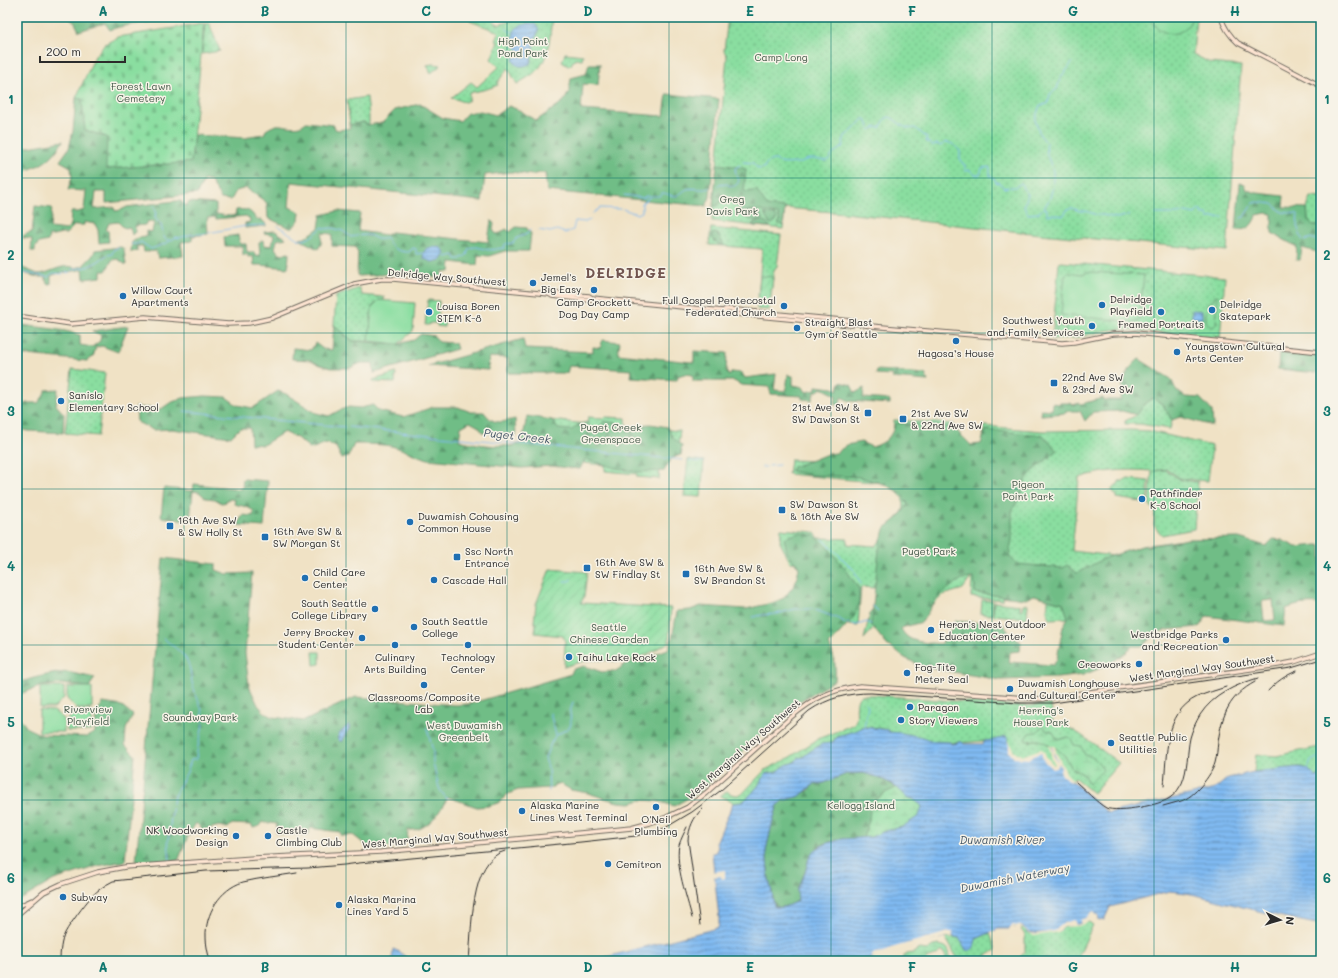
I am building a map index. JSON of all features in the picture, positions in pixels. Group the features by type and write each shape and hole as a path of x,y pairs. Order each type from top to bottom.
{"main road":[{"path":"1221,17 1227,31 1238,43 1321,86"},
{"name":"Delridge Way Southwest","path":"17,316 71,324 145,317 224,324 249,323 272,318 348,287 370,281 390,279 549,294 589,296 592,298 641,304 723,311 726,313 766,317 852,325 855,323 1062,343 1113,334 1135,334 1321,352"},
{"name":"West Marginal Way Southwest","path":"17,915 44,892 61,884 98,872 125,867 254,858 381,852 612,830 650,823 678,812 697,800 790,718 813,700 834,692 851,688 866,687 1041,699 1278,665 1294,662 1321,653"},
{"name":"West Marginal Way Southwest","path":"18,906 35,899"}],"green space":[{"path":"68,17 120,17 129,20 131,25 110,30 105,23 79,31 75,23"},
{"path":"120,17 159,17 160,20 131,25 129,20"},
{"name":"High Point Pond Park","path":"471,17 490,17 496,24 499,25 520,17 552,17 548,49 546,56 538,70 517,84 508,68 497,83 498,85 469,93 469,100 465,102 451,98 471,82 477,87 499,67 491,59 498,42 496,41 499,32 470,21"},
{"name":"Camp Long","path":"728,17 1196,17 1193,54 1210,63 1241,66 1227,251 785,208 783,229 712,221 727,56 724,51"},
{"path":"1151,17 1192,17 1189,24 1184,29 1172,34 1160,29"},
{"name":"Forest Lawn Cemetery","path":"204,23 191,162 106,169 107,137 85,130 82,99 76,98 95,56 105,44 118,37"},
{"path":"209,23 220,51 202,54 205,24"},
{"path":"565,53 583,55 582,60 575,59 571,65 568,66 562,62"},
{"path":"589,64 600,64 598,85 583,84 581,110 664,116 667,94 719,99 710,197 706,206 547,191 545,173 532,175 511,172 485,175 482,201 291,182 289,207 300,212 299,220 292,229 268,218 266,202 246,188 236,191 231,200 221,199 210,180 204,180 197,194 106,203 106,192 96,192 94,209 114,207 115,211 127,207 175,201 181,201 186,206 189,202 216,204 216,214 233,216 235,215 236,210 250,211 256,219 262,220 266,226 245,228 245,223 250,222 250,219 246,216 216,219 215,217 207,218 208,234 192,236 192,241 181,242 183,256 158,258 156,251 144,252 143,246 137,246 137,251 131,252 132,242 138,238 146,237 146,231 152,232 154,223 147,221 145,225 135,226 135,232 132,235 130,227 124,228 118,222 109,223 106,230 108,231 109,242 99,243 98,230 95,224 84,222 84,225 75,225 66,234 49,236 48,241 39,243 35,248 35,251 31,251 32,239 23,238 24,235 32,232 35,206 52,208 50,228 66,230 70,226 71,212 84,210 86,191 68,190 72,178 71,167 60,161 69,148 73,131 76,98 82,99 85,130 107,137 107,169 191,162 194,135 247,138 250,136 264,134 266,130 276,125 295,127 303,125 306,122 334,125 335,129 339,130 350,128 350,125 364,122 367,125 382,123 395,110 420,104 443,118 460,121 467,113 480,111 496,115 509,106 521,111 536,121 564,101 569,92 571,78 586,74"},
{"path":"427,65 441,65 431,73"},
{"path":"367,97 369,125 364,122 350,125 347,100"},
{"path":"63,141 53,155 43,163 17,174 17,149"},
{"name":"Greg Davis Park","path":"717,164 746,169 744,191 749,192 756,190 767,206 785,208 783,226 778,223 780,221 778,214 753,210 741,212 736,205 726,200 717,206 713,206"},
{"path":"1240,183 1245,184 1247,190 1257,193 1284,196 1283,207 1307,208 1308,220 1313,225 1321,225 1321,253 1302,248 1300,260 1296,260 1297,247 1272,233 1272,214 1266,213 1257,215 1250,227 1236,230"},
{"path":"1311,197 1321,198 1321,225 1313,225 1308,220 1307,208"},
{"path":"338,211 360,213 358,231 387,235 391,232 488,242 491,220 494,224 493,230 496,234 501,233 506,229 510,232 516,227 527,228 531,233 529,251 505,251 489,256 478,255 477,265 451,262 450,272 443,271 442,278 390,274 359,276 357,275 358,252 355,247 332,246 332,234 322,233 321,244 318,249 299,239 305,238 319,228 321,215"},
{"path":"747,212 757,212 764,219 749,219 742,214"},
{"path":"764,214 775,215 777,220 772,224 769,223"},
{"path":"765,221 770,227 752,225 754,222"},
{"path":"711,228 781,235 777,266 774,270 769,310 757,309 762,249 709,245"},
{"path":"275,231 286,238 277,240 275,248 279,254 289,253 288,268 254,265 253,256 248,257 248,254 243,255 243,246 225,246 224,237 238,235 240,244 246,244 247,252 254,252 255,256 260,255 259,242 263,240 264,245 272,246 274,235 264,232"},
{"path":"712,234 718,234 724,245 718,244 712,238"},
{"path":"121,247 124,250 126,265 118,259 112,260 106,271 101,271 101,277 84,279 83,269 51,276 51,284 47,284 45,277 31,275 17,270 17,266 38,274 66,266 75,268 83,266 95,250"},
{"name":"Delridge Playfield","path":"1059,263 1225,277 1220,338 1118,329 1075,338 1052,339"},
{"name":"Delridge Playfield","path":"1087,272 1144,275 1139,320 1137,322 1061,315 1065,275 1068,273 1083,274"},
{"path":"760,276 773,277 770,305 758,304"},
{"path":"360,288 360,292 362,293 361,295 384,297 384,301 379,300 372,307 369,341 353,341 334,325 336,296"},
{"name":"Delridge Skatepark","path":"1218,295 1216,324 1213,327 1207,324 1206,321 1207,304 1213,301 1215,296"},
{"path":"379,300 415,303 413,331 398,344 369,341 372,307"},
{"path":"428,300 439,301 438,319 445,320 444,327 437,326 437,323 425,325"},
{"path":"17,324 57,329 80,335 80,345 92,347 100,341 101,335 92,331 128,326 118,352 102,346 96,347 93,357 87,361 17,354"},
{"path":"334,325 353,341 398,344 414,340 421,334 434,336 439,342 455,343 457,349 374,373 373,363 361,363 350,368 331,368 311,360 292,359 293,348 311,350 315,343 323,349 332,350"},
{"path":"1057,326 1066,327 1065,334 1056,333"},
{"path":"523,339 525,349 593,352 593,347 601,348 602,340 620,342 618,354 691,362 694,362 694,351 727,353 726,371 729,376 732,372 742,373 745,378 776,374 774,390 786,391 788,375 793,376 793,385 803,387 806,392 816,390 816,386 838,390 840,382 851,385 855,393 864,388 863,398 890,400 890,404 850,401 841,397 840,405 835,405 836,395 822,388 814,393 812,400 802,399 802,396 771,394 769,387 741,385 734,381 693,381 693,375 684,374 678,376 677,380 631,377 632,370 569,366 567,373 508,373 508,358 489,357 488,370 428,366"},
{"path":"1279,353 1318,356 1317,373 1278,369"},
{"path":"1139,359 1171,379 1176,390 1185,397 1200,398 1212,411 1213,426 1180,417 1172,420 1162,404 1153,398 1145,403 1137,415 1122,411 1093,412 1085,421 1080,411 1066,411 1066,413 1041,415 1042,409 1052,410 1052,403 1071,403 1073,405 1103,398 1103,400 1121,400 1122,388 1127,372"},
{"path":"72,369 105,373 98,436 65,433"},
{"path":"877,370 925,374 928,381 892,378 892,375 876,374"},
{"path":"396,373 395,383 373,382 373,380"},
{"path":"58,389 56,405 64,414 63,433 17,429 17,407 27,403 38,403 46,390"},
{"path":"278,391 286,394 316,413 329,416 349,407 361,408 373,405 379,411 403,417 433,407 458,407 471,412 484,412 491,419 498,422 515,419 516,435 502,435 482,432 479,427 470,422 461,427 459,440 481,445 506,446 520,444 523,437 527,416 552,420 558,429 572,430 579,424 587,422 595,434 604,421 620,424 628,432 638,426 646,424 667,427 673,438 682,446 680,455 671,459 664,471 637,472 616,468 585,459 580,469 551,466 522,468 428,459 395,447 375,444 354,444 348,457 342,459 336,447 326,443 311,449 297,438 284,432 263,445 251,444 250,428 240,428 231,437 172,429 153,430 137,422 136,407 161,409 170,403 183,398 205,396 226,397 237,405 253,408"},
{"path":"1153,398 1162,404 1172,420 1170,429 1140,424 1125,424 1125,421 1137,415 1145,403"},
{"name":"Puget Creek Greenspace","path":"588,417 626,418 626,426 680,431 678,448 682,451 681,455 538,441 540,419 587,424"},
{"path":"894,420 954,424 958,434 982,453 984,426 1042,431 1150,431 1212,446 1208,481 1181,479 1167,469 1154,471 1166,470 1181,480 1198,482 1194,529 1162,535 1154,526 1155,512 1149,503 1152,471 1115,471 1097,473 1079,478 1072,551 1115,556 1142,546 1182,540 1172,582 1005,567 1003,600 971,597 972,576 963,589 943,595 929,609 888,613 864,639 870,614 878,601 899,590 861,587 858,626 848,625 849,620 819,565 790,562 780,542 781,529 814,532 819,538 848,539 847,544 876,546 903,511 904,503 902,497 892,487 883,483 788,474 790,460 819,461 892,447"},
{"name":"Puget Park","path":"896,423 953,427 971,445 981,444 986,430 1043,435 1057,451 1036,468 1025,480 1022,493 1012,511 1012,539 1009,556 1017,564 1063,568 1067,565 1077,573 1105,558 1142,546 1170,543 1187,539 1239,538 1266,546 1273,539 1282,540 1296,547 1321,546 1321,604 1303,604 1286,609 1284,626 1207,616 1199,627 1166,630 1154,634 1143,646 1132,646 1126,653 1106,666 1083,675 1057,678 1001,680 923,667 905,658 887,645 871,625 879,549 884,529 898,518 908,505 902,494 884,484 859,477 810,475 791,471 793,467 827,454 836,453 847,445 861,442 872,447 877,445 890,436","holes":["974,578 975,593 1026,599 1034,595 1063,603 1068,618 1063,626 1057,659 1053,665 1009,662 1010,652 1020,651 1021,642 1010,634 1003,624 955,621 948,635 941,644 912,640 904,633 901,628 922,622 934,602 946,590 962,579","1273,600 1275,620 1264,621 1262,601"]},
{"name":"Puget Creek Greenspace","path":"585,452 661,459 659,479 637,477 637,474 605,471 605,465 584,463"},
{"path":"688,459 704,461 701,497 684,496"},
{"path":"243,479 268,481 264,527 238,525 242,515 253,516 254,511 247,507 234,504 235,500 230,499 222,503 215,499 206,498 199,492 193,491 194,484 242,489"},
{"path":"1128,479 1149,481 1147,503 1117,498 1111,489 1119,483 1119,481"},
{"path":"164,488 193,491 190,520 161,517"},
{"path":"799,533 814,535 830,550 859,589 859,603 854,617 829,645 835,662 835,680 794,704 699,792 674,806 657,801 641,800 631,803 618,802 588,793 571,790 561,784 549,788 518,790 508,794 498,803 488,806 477,807 448,797 430,822 416,830 408,830 407,841 399,846 384,848 367,846 353,835 342,836 340,832 310,828 308,835 280,834 276,833 277,824 263,822 260,826 253,828 252,825 232,824 228,828 219,826 203,830 196,823 188,836 178,861 136,862 163,558 216,564 216,570 227,574 252,573 245,653 249,686 258,705 264,712 273,717 304,721 356,697 456,705 469,704 571,674 573,669 584,666 602,672 616,671 627,663 668,649 672,639 677,611 690,610 701,606 746,609 772,603 784,598 795,584 799,568 787,552 784,538"},
{"name":"Seattle Chinese Garden","path":"550,569 587,572 584,597 581,603 671,608 669,642 648,654 632,660 592,660 564,667 565,641 563,636 535,633 536,623 534,622 536,604"},
{"path":"1048,599 1063,603 1069,618 1050,619 1047,611"},
{"path":"982,600 993,601 992,615 981,614"},
{"path":"994,602 1020,605 1020,610 1022,610 1023,604 1028,604 1027,618 993,615"},
{"path":"313,652 320,652 320,664 314,665"},
{"path":"67,672 95,678 89,687 62,684 42,686 17,695 17,684 41,676"},
{"path":"41,687 64,687 64,698 54,708 40,708"},
{"path":"67,687 91,687 92,708 77,709 67,699"},
{"name":"Herring's House Park","path":"861,695 874,695 1019,706 1051,704 1053,722 1059,723 1077,732 1119,763 1093,793 1075,778 1072,781 1057,764 1056,766 1030,755 1019,756 994,740 959,743 943,742 902,733 889,732 888,730 863,727 857,731 847,733 836,738 832,743 824,744 777,772 765,774 756,789 742,802 733,803 730,800 720,796 727,791 734,795 742,794 765,770 787,759 818,739 854,724 856,720 856,705 858,698","holes":["1045,729 1047,731 1052,731 1058,741 1068,737 1085,755 1089,784 1083,774 1072,768 1065,756 1058,749 1039,740 1029,742"]},
{"path":"103,703 122,706 133,715 126,729 125,745 135,755 125,861 98,866 54,880 17,902 17,714 27,728 42,735 87,737 95,732 96,713"},
{"path":"39,710 54,711 64,719 64,732 39,732"},
{"name":"Riverview Playfield","path":"77,711 92,711 92,731 67,731 67,720"},
{"path":"1043,726 1047,731 1052,731 1058,740 1068,737 1071,738 1074,745 1081,746 1085,755 1096,760 1103,770 1089,784 1083,774 1072,768 1065,756 1056,748 1051,747 1039,740 1026,741 1025,739 1029,733 1037,732"},
{"path":"1321,745 1321,776 1316,777 1308,769 1299,767 1254,772 1256,754 1276,756 1319,747"},
{"path":"844,764 960,789 808,893 785,915 767,906 760,849 770,806","holes":["863,773 877,777 896,788 885,793 867,807 870,810 869,821 863,838 826,843 814,851 809,859 799,887 798,901 783,907 774,906 769,880 766,850 778,805 782,801 800,796 813,785 824,783 846,774"]},
{"name":"Kellogg Island","path":"863,773 872,775 897,788 885,793 875,800 870,810 869,821 863,838 842,839 809,858 798,901 783,907 774,906 769,880 766,850 778,805 782,801 808,791 813,785 824,783 846,774"},
{"path":"1089,922 1093,925 1076,961 1028,958 1024,961 1016,961 1025,952 1025,934 1021,930 1023,927 1064,927"},
{"path":"990,933 996,950 978,961 959,961 945,937 976,939"},
{"path":"938,945 947,948 950,954 950,961 945,961 946,955 943,951 925,961 903,961 903,957 907,954 913,953 919,949 927,950"}],"water":[{"path":"527,24 535,24 539,30 534,41 530,64 520,66 514,62 513,59 520,53 513,44 513,36 516,28"},
{"path":"433,247 443,249 445,253 441,260 432,262 424,259 423,253 427,248"},
{"path":"1192,310 1202,311 1202,319 1192,318"},
{"path":"348,725 350,725 350,727 341,742 337,738"},
{"name":"Duwamish River","path":"863,727 888,730 889,732 922,737 933,741 950,742 951,744 959,743 961,741 964,744 983,744 984,741 994,740 1006,736 1014,754 1022,756 1042,750 1045,757 1053,766 1057,765 1051,747 1054,748 1064,774 1108,813 1215,789 1228,778 1254,772 1299,767 1308,769 1316,777 1321,776 1321,925 1265,913 1193,894 1169,891 1110,907 1104,920 1099,921 1098,914 1090,915 1088,920 1079,924 1064,927 1059,931 1035,934 1027,932 1023,927 998,929 976,939 974,948 971,950 966,950 959,938 953,936 872,958 868,961 591,961 717,928 719,925 719,918 712,853 715,853 718,847 716,843 733,803 741,802 746,799 759,784 765,774 777,772 822,744 832,743 838,737","holes":["863,773 882,779 893,785 907,798 913,799 922,806 919,816 902,827 885,831 871,837 842,839 821,846 814,851 809,858 805,873 797,890 798,901 783,907 774,906 769,880 766,850 778,805 782,801 800,796 813,785 824,783 846,774"]},
{"path":"393,949 400,952 410,961 392,961"}],"pier":[{"path":"1009,740 1013,750 1017,754 1025,755 1041,749 1054,765 1055,764 1052,759 1049,746 1051,746 1054,756 1058,762 1052,746 1055,746 1056,752 1066,773 1073,780 1071,782 1062,775 1059,763 1057,768 1053,769 1050,767 1043,760 1041,752 1029,759 1014,758 1009,752"},
{"path":"725,870 725,878 722,879 721,876 712,877 712,872"},
{"path":"1093,912 1095,913 1095,916 1090,917 1089,921 1079,926 1064,927 1058,932 1034,936 1021,927 1020,929 1014,927 1009,931 1012,925 1021,926 1031,933 1036,934 1053,931 1064,923 1070,921 1074,920 1076,925 1080,924 1082,922 1080,920 1086,918"},
{"path":"953,932 952,939 951,937 945,937 886,956 873,958 871,956 875,953 884,952 891,948"}],"waterway":[{"path":"506,28 513,32"},
{"path":"1053,184 1053,171 1047,155 1046,142 1040,135 1035,120 1040,105 1048,104 1050,94 1057,89 1060,79 1072,63"},
{"path":"743,162 753,163 758,169 764,168 767,163 774,160 785,164 802,163 810,159 827,161 833,154 842,148 844,145 843,142 845,136 863,119 866,119 870,130 877,127 880,128 886,118 890,117 905,127 917,129 927,137 926,141 933,146 937,144 941,146 948,142 951,143 960,151 960,159 965,165 965,171 970,170 975,175 980,175 982,168 989,167 990,177 995,179 996,183 999,182 1004,188 1008,187"},
{"path":"718,185 736,185 739,180 735,168 740,165"},
{"path":"1010,187 1015,187 1021,183 1023,185 1022,187 1028,194 1024,207 1028,214 1038,213 1044,208 1047,209 1047,215 1053,214 1063,216 1067,210 1072,208 1097,215 1117,218 1129,215"},
{"path":"1044,208 1050,198 1053,186"},
{"path":"624,195 644,198 645,196 659,196 662,193 666,193 675,196 687,189 710,188"},
{"path":"623,209 637,214 642,212 642,203 650,197"},
{"path":"1241,218 1244,217 1254,203 1258,202 1273,204 1282,212 1298,214 1297,226 1304,241 1311,238 1321,240"},
{"path":"154,206 156,211 155,218 161,225 166,240 170,240"},
{"path":"593,213 600,208 620,209"},
{"path":"1155,214 1178,214 1185,212 1195,214 1199,209 1203,214 1207,214 1208,218 1223,217"},
{"path":"539,230 550,232 557,230 565,233 573,230 575,221 585,222 590,220"},
{"path":"131,244 141,242 151,249 167,243 176,237 179,238 192,234 202,234 246,226 266,225"},
{"path":"278,226 302,240 312,236 323,227 325,229 332,228 343,231 351,237 367,235 377,239 387,239 393,248 399,251 409,252 413,248 416,249 416,254 423,253"},
{"path":"445,253 446,257 454,255 456,259 460,259 467,255 469,248 476,247 489,250 504,248 505,244 513,243 517,238 527,234 530,230"},
{"path":"17,268 25,273 48,277 53,273 62,274 70,272 74,269 87,267 107,255 112,254 114,249 119,248"},
{"name":"Puget Creek","path":"184,411 345,427"},
{"name":"Puget Creek","path":"349,427 683,460"},
{"name":"Puget Creek","path":"689,461 704,462"},
{"name":"Puget Creek","path":"769,466 779,465"},
{"path":"823,539 854,570"},
{"path":"855,572 861,584"},
{"path":"564,581 570,581 571,579"},
{"name":"Puget Creek","path":"873,606 878,611"},
{"path":"753,617 776,614 795,609 813,609 846,623 857,625 867,622 871,624"},
{"path":"163,638 176,648 188,663 193,685 203,715 202,729 196,759 191,760 187,772 174,796 168,841 170,861"},
{"path":"549,791 548,767 545,758 555,736 570,727 570,712 573,702"},
{"name":"Puget Creek","path":"864,727 868,706 866,703"},
{"path":"550,713 556,735"},
{"path":"427,728 433,751 433,763 438,784 440,790 447,799"},
{"path":"1308,769 1311,761 1321,756"}],"railway":[{"path":"60,961 63,939 69,926 92,896 101,888 113,881 206,871 308,868 344,865 636,836 665,828 692,812 720,791 809,711 816,706 846,695 871,693 1019,703 1053,703 1291,668 1321,659"},
{"path":"1268,691 1281,679 1297,671"},
{"path":"1076,782 1106,808 1120,810 1129,809 1159,803 1166,800 1177,791 1182,783 1191,735 1197,720 1205,708 1218,696 1225,692 1258,678"},
{"path":"1163,806 1186,799 1206,780 1215,763 1222,723 1228,707 1239,693 1255,682"},
{"path":"1164,786 1169,736 1178,713 1186,704 1197,697 1226,687"},
{"path":"700,925 688,840 692,823 702,809"},
{"path":"687,827 679,845 678,853 682,882 692,918"},
{"path":"469,961 472,916 479,882 485,868 493,857 505,851"},
{"path":"210,961 206,943 206,928 211,911 221,896 227,890 243,882 297,873"}],"place":[{"name":"Jemel's Big Easy","path":"533,283"},
{"name":"Camp Crockett Dog Day Camp","path":"594,290"},
{"name":"Willow Court Apartments","path":"123,296"},
{"name":"Delridge Playfield","path":"1102,305"},
{"name":"Full Gospel Pentecostal Federated Church","path":"784,306"},
{"name":"Delridge Skatepark","path":"1212,310"},
{"name":"Louisa Boren STEM K-8","path":"429,312"},
{"name":"Framed Portraits","path":"1161,312"},
{"name":"Southwest Youth and Family Services","path":"1092,326"},
{"name":"Straight Blast Gym of Seattle","path":"797,328"},
{"name":"Hagosa’s House","path":"956,341"},
{"name":"Youngstown Cultural Arts Center","path":"1177,352"},
{"name":"22nd Ave SW & 23rd Ave SW","path":"1054,383"},
{"name":"Sanislo Elementary School","path":"61,401"},
{"name":"21st Ave SW & SW Dawson St","path":"868,413"},
{"name":"21st Ave SW & 22nd Ave SW","path":"903,419"},
{"name":"Pathfinder K-8 School","path":"1142,499"},
{"name":"SW Dawson St & 18th Ave SW","path":"782,510"},
{"name":"Duwamish Cohousing Common House","path":"410,522"},
{"name":"16th Ave SW & SW Holly St","path":"170,526"},
{"name":"16th Ave SW & SW Morgan St","path":"265,537"},
{"name":"Ssc North Entrance","path":"457,557"},
{"name":"16th Ave SW & SW Findlay St","path":"587,568"},
{"name":"16th Ave SW & SW Brandon St","path":"686,574"},
{"name":"Child Care Center","path":"305,578"},
{"name":"Cascade Hall","path":"434,580"},
{"name":"South Seattle College Library","path":"375,609"},
{"name":"South Seattle College","path":"414,627"},
{"name":"Heron's Nest Outdoor Education Center","path":"931,630"},
{"name":"Jerry Brockey Student Center","path":"362,638"},
{"name":"Westbridge Parks and Recreation","path":"1226,640"},
{"name":"Culinary Arts Building","path":"395,645"},
{"name":"Technology Center","path":"468,645"},
{"name":"Taihu Lake Rock","path":"569,657"},
{"name":"Creoworks","path":"1139,664"},
{"name":"Fog-Tite Meter Seal","path":"907,673"},
{"name":"Classrooms/Composite Lab","path":"424,685"},
{"name":"Duwamish Longhouse and Cultural Center","path":"1010,689"},
{"name":"Paragon","path":"910,707"},
{"name":"Story Viewers","path":"901,720"},
{"name":"Seattle Public Utilities","path":"1111,743"},
{"name":"O'Neil Plumbing","path":"656,807"},
{"name":"Alaska Marine Lines West Terminal","path":"522,811"},
{"name":"NK Woodworking Design","path":"236,836"},
{"name":"Castle Climbing Club","path":"268,836"},
{"name":"Cemitron","path":"608,864"},
{"name":"Subway","path":"63,897"},
{"name":"Alaska Marina Lines Yard 5","path":"339,905"}],"district":[{"name":"DELRIDGE","path":"626,273"}],"park label":[{"name":"Pigeon Point Park","path":"1028,490"},
{"name":"Soundway Park","path":"200,717"},
{"name":"West Duwamish Greenbelt","path":"464,730"}],"water label":[{"name":"Duwamish Waterway","path":"1015,878"}]}
